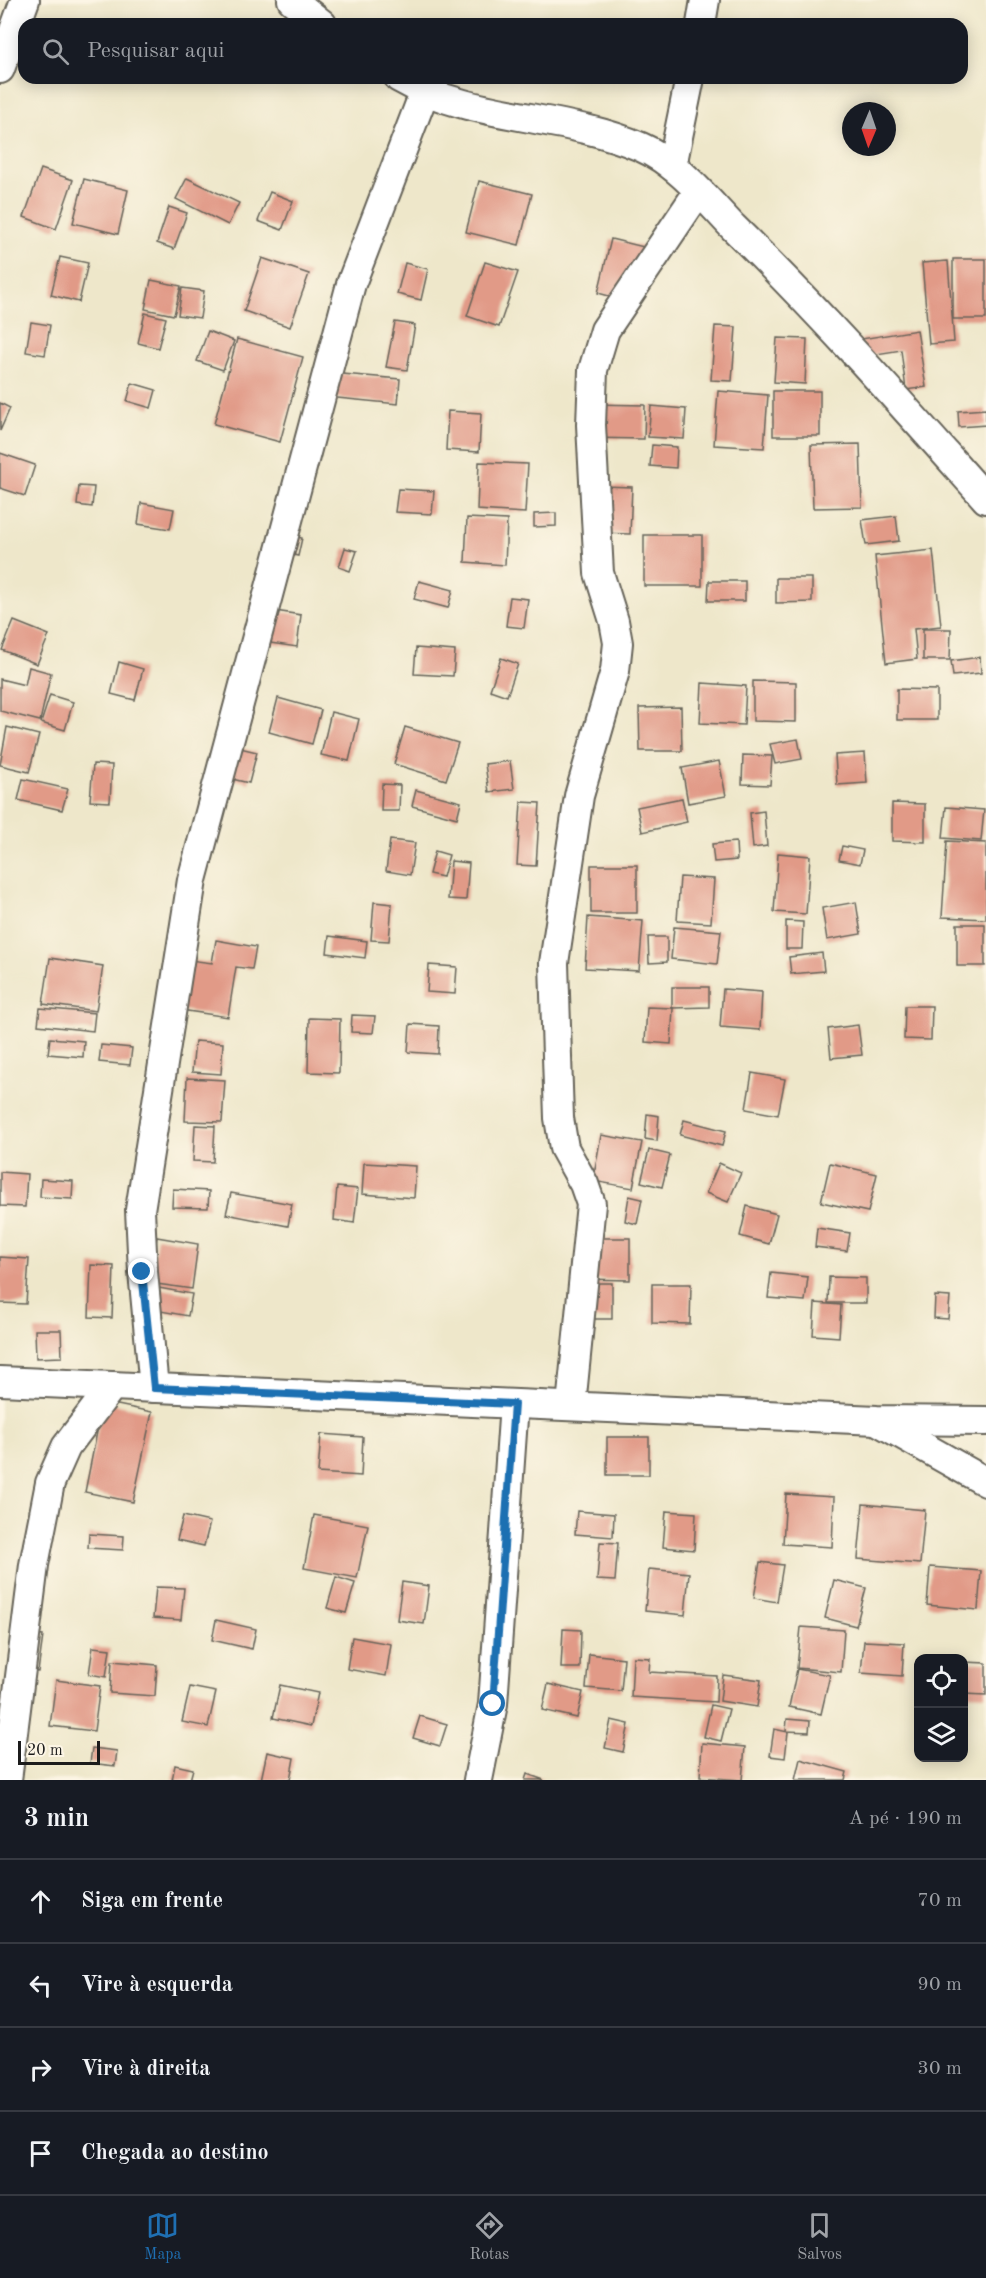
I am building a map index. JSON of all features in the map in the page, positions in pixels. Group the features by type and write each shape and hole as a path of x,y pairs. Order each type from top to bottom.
{"street":[{"path":"18,18 25,0"},
{"path":"292,0 314,18"},
{"path":"702,18 705,0"},
{"path":"0,69 18,19"},
{"path":"409,84 424,93 475,108 590,130 642,147 672,166 812,304 986,499"},
{"path":"672,166 689,84"},
{"path":"154,1388 142,1272 140,1210 192,880 351,284 424,93"},
{"path":"571,1406 591,1204 585,1184 564,1148 558,1118 554,963 579,796 615,671 618,643 614,621 599,573 591,425 593,370 605,330 699,192"},
{"path":"0,1381 877,1420 986,1421"},
{"path":"7,1780 34,1565 50,1483 66,1447 112,1386"},
{"path":"478,1780 493,1704 514,1404"},
{"path":"877,1420 986,1482"}],"building":[{"path":"41,169 73,180 56,229 24,217"},
{"path":"187,178 239,203 228,225 176,199"},
{"path":"84,179 128,190 118,234 73,223"},
{"path":"479,181 532,194 519,245 466,232"},
{"path":"270,192 293,201 282,230 258,221"},
{"path":"169,207 187,213 174,249 157,243"},
{"path":"611,239 648,248 635,303 598,293"},
{"path":"60,257 88,263 79,302 51,295"},
{"path":"262,258 309,274 290,327 244,311"},
{"path":"953,259 986,259 986,319 953,319"},
{"path":"948,261 954,342 929,344 922,263"},
{"path":"485,262 518,272 499,327 467,316"},
{"path":"405,263 428,269 421,300 397,294"},
{"path":"151,280 181,286 174,315 145,309"},
{"path":"182,288 204,291 200,318 178,315"},
{"path":"145,313 166,318 158,348 138,343"},
{"path":"31,322 50,325 45,355 26,352"},
{"path":"395,322 415,325 407,370 386,367"},
{"path":"715,326 736,327 732,381 711,380"},
{"path":"917,330 926,387 906,390 901,350 864,356 861,339"},
{"path":"208,331 234,341 223,370 197,361"},
{"path":"777,338 807,339 805,384 774,382"},
{"path":"237,339 303,357 280,442 214,424"},
{"path":"319,372 400,379 398,404 317,396"},
{"path":"132,383 156,390 151,408 127,401"},
{"path":"718,391 768,395 764,448 714,445"},
{"path":"773,391 820,391 820,436 773,436"},
{"path":"0,403 10,408 0,431"},
{"path":"589,404 645,405 644,439 589,438"},
{"path":"651,406 686,409 684,439 648,437"},
{"path":"986,409 986,425 959,427 958,411"},
{"path":"448,411 481,413 479,452 446,450"},
{"path":"860,444 862,507 813,508 811,445"},
{"path":"652,445 677,447 676,468 650,466"},
{"path":"0,453 35,465 25,496 0,488"},
{"path":"479,462 528,464 525,513 477,510"},
{"path":"79,486 94,487 92,507 77,505"},
{"path":"602,486 632,487 630,534 600,533"},
{"path":"398,489 434,491 432,514 395,512"},
{"path":"141,503 174,509 170,529 138,524"},
{"path":"556,513 556,526 534,527 534,514"},
{"path":"896,516 899,541 866,545 862,520"},
{"path":"467,518 507,520 505,565 465,562"},
{"path":"278,533 302,538 298,556 275,551"},
{"path":"644,535 702,535 702,586 644,586"},
{"path":"345,548 357,551 350,571 339,567"},
{"path":"933,550 941,626 914,629 917,659 886,663 875,556"},
{"path":"776,578 812,578 812,602 776,603"},
{"path":"419,581 453,590 448,608 414,599"},
{"path":"709,581 745,581 745,601 708,601"},
{"path":"510,597 528,599 524,628 506,626"},
{"path":"262,609 301,615 297,647 257,641"},
{"path":"14,621 49,635 37,664 2,650"},
{"path":"923,629 951,629 950,660 923,660"},
{"path":"416,648 455,651 453,676 414,674"},
{"path":"980,657 981,673 953,676 951,661"},
{"path":"501,658 518,664 507,696 490,690"},
{"path":"119,662 143,669 135,700 111,694"},
{"path":"29,667 51,673 40,721 0,711 0,679 25,685"},
{"path":"753,681 796,682 796,722 753,721"},
{"path":"702,683 746,686 744,725 700,723"},
{"path":"897,689 937,690 937,720 897,720"},
{"path":"50,695 73,702 65,730 41,723"},
{"path":"278,698 321,710 312,744 269,732"},
{"path":"681,707 682,751 640,751 639,708"},
{"path":"331,712 359,719 349,761 321,755"},
{"path":"7,727 39,735 29,772 0,765"},
{"path":"405,727 458,743 446,780 394,764"},
{"path":"798,739 802,759 775,764 770,744"},
{"path":"219,743 257,752 249,783 211,774"},
{"path":"865,753 867,783 837,785 835,755"},
{"path":"743,755 772,756 770,785 742,784"},
{"path":"510,761 514,789 489,792 485,764"},
{"path":"719,761 726,796 688,803 682,768"},
{"path":"93,764 112,765 110,802 90,801"},
{"path":"23,779 68,789 62,810 18,800"},
{"path":"382,784 400,785 399,811 381,811"},
{"path":"416,790 461,802 457,818 412,806"},
{"path":"682,798 687,822 642,832 637,807"},
{"path":"521,802 540,803 536,866 517,865"},
{"path":"892,803 925,804 925,842 892,841"},
{"path":"946,807 984,810 981,841 943,838"},
{"path":"764,811 767,846 753,848 750,813"},
{"path":"390,840 415,843 410,875 386,871"},
{"path":"947,841 986,843 986,919 942,917"},
{"path":"736,842 737,860 714,862 712,844"},
{"path":"842,846 863,850 860,864 839,860"},
{"path":"435,851 449,855 443,877 429,874"},
{"path":"778,853 810,856 806,914 774,912"},
{"path":"451,861 469,863 466,900 448,899"},
{"path":"591,865 637,865 637,913 591,913"},
{"path":"680,877 714,879 711,923 677,921"},
{"path":"374,902 392,904 389,941 371,940"},
{"path":"856,902 861,934 827,940 822,908"},
{"path":"588,917 643,921 639,971 585,968"},
{"path":"786,921 803,922 802,949 786,949"},
{"path":"957,924 985,924 985,966 957,966"},
{"path":"674,927 721,931 717,964 671,959"},
{"path":"329,936 367,941 365,958 327,953"},
{"path":"648,937 667,937 667,962 649,963"},
{"path":"216,940 256,947 252,969 236,967 228,1017 174,1009 182,959 212,963"},
{"path":"822,953 824,971 791,974 789,957"},
{"path":"50,958 103,966 96,1011 43,1004"},
{"path":"429,965 457,967 455,994 427,992"},
{"path":"672,987 709,987 709,1007 672,1008"},
{"path":"723,989 762,992 760,1030 720,1027"},
{"path":"905,1006 932,1006 931,1040 904,1039"},
{"path":"647,1007 673,1008 671,1044 645,1042"},
{"path":"40,1008 95,1013 93,1031 38,1025"},
{"path":"352,1015 375,1016 373,1033 351,1032"},
{"path":"309,1018 340,1019 339,1073 308,1072"},
{"path":"410,1024 439,1026 438,1054 408,1052"},
{"path":"858,1025 862,1055 831,1058 828,1029"},
{"path":"50,1038 84,1041 83,1057 48,1054"},
{"path":"195,1041 223,1043 221,1074 192,1072"},
{"path":"101,1045 132,1048 130,1065 99,1062"},
{"path":"752,1073 785,1079 778,1115 746,1109"},
{"path":"187,1078 225,1080 222,1122 185,1121"},
{"path":"647,1114 659,1116 657,1141 645,1139"},
{"path":"684,1120 726,1131 722,1146 680,1135"},
{"path":"195,1125 215,1126 213,1162 193,1161"},
{"path":"601,1135 642,1142 633,1188 593,1181"},
{"path":"649,1150 670,1155 662,1187 641,1182"},
{"path":"364,1163 416,1166 414,1198 362,1194"},
{"path":"719,1163 741,1173 728,1202 706,1193"},
{"path":"830,1163 877,1174 868,1212 821,1202"},
{"path":"0,1172 27,1174 25,1207 0,1206"},
{"path":"41,1179 73,1181 72,1199 40,1197"},
{"path":"337,1187 358,1189 354,1223 334,1220"},
{"path":"173,1189 209,1191 208,1208 172,1207"},
{"path":"231,1193 292,1204 288,1226 226,1214"},
{"path":"629,1196 642,1199 637,1224 625,1221"},
{"path":"747,1206 777,1214 769,1244 740,1236"},
{"path":"817,1228 850,1233 847,1251 815,1247"},
{"path":"157,1237 198,1244 192,1289 150,1283"},
{"path":"584,1238 630,1238 630,1280 583,1279"},
{"path":"0,1257 29,1259 26,1304 0,1303"},
{"path":"91,1265 114,1266 112,1318 89,1317"},
{"path":"771,1273 808,1277 805,1301 768,1298"},
{"path":"829,1277 866,1278 866,1303 828,1303"},
{"path":"576,1283 612,1283 612,1319 576,1319"},
{"path":"652,1284 691,1284 690,1324 652,1323"},
{"path":"159,1288 192,1294 188,1316 155,1310"},
{"path":"935,1296 950,1297 948,1319 934,1318"},
{"path":"815,1303 841,1305 839,1337 813,1335"},
{"path":"35,1330 61,1330 62,1357 36,1358"},
{"path":"103,1402 152,1412 133,1502 85,1492"},
{"path":"321,1434 363,1437 361,1476 318,1473"},
{"path":"607,1437 649,1437 649,1475 607,1475"},
{"path":"786,1494 834,1497 832,1547 783,1544"},
{"path":"863,1504 925,1510 920,1564 858,1559"},
{"path":"577,1511 614,1514 613,1537 575,1534"},
{"path":"666,1511 696,1513 694,1550 663,1547"},
{"path":"314,1515 368,1525 357,1578 304,1568"},
{"path":"183,1516 210,1522 204,1546 177,1540"},
{"path":"89,1534 124,1536 123,1550 88,1548"},
{"path":"600,1542 618,1543 615,1581 597,1580"},
{"path":"760,1562 783,1565 777,1602 754,1598"},
{"path":"930,1567 981,1571 978,1610 927,1605"},
{"path":"649,1569 689,1573 685,1615 645,1611"},
{"path":"336,1577 355,1583 346,1613 327,1608"},
{"path":"834,1580 866,1588 856,1626 825,1618"},
{"path":"402,1582 429,1586 424,1624 397,1620"},
{"path":"156,1587 184,1588 181,1620 153,1618"},
{"path":"216,1620 256,1629 252,1649 212,1640"},
{"path":"801,1627 844,1630 841,1672 797,1668"},
{"path":"563,1629 581,1630 580,1668 561,1668"},
{"path":"23,1634 43,1636 38,1672 19,1670"},
{"path":"352,1637 391,1644 386,1676 347,1669"},
{"path":"864,1641 904,1643 902,1676 861,1673"},
{"path":"93,1647 110,1649 106,1677 89,1674"},
{"path":"589,1654 624,1658 621,1691 586,1688"},
{"path":"633,1657 650,1658 649,1672 717,1676 716,1702 631,1697"},
{"path":"112,1661 157,1665 155,1696 110,1693"},
{"path":"968,1662 986,1663 986,1695 968,1694"},
{"path":"797,1669 830,1675 821,1714 789,1707"},
{"path":"723,1675 761,1680 757,1707 720,1701"},
{"path":"56,1680 100,1686 94,1731 50,1726"},
{"path":"548,1684 583,1692 577,1718 542,1710"},
{"path":"280,1685 318,1693 311,1726 273,1718"},
{"path":"190,1687 216,1692 208,1727 182,1722"},
{"path":"711,1705 729,1709 721,1741 704,1737"},
{"path":"420,1716 447,1724 440,1746 413,1738"},
{"path":"787,1719 810,1721 809,1732 786,1731"},
{"path":"611,1720 629,1724 623,1752 605,1748"},
{"path":"774,1729 788,1732 785,1758 770,1756"},
{"path":"702,1743 745,1747 742,1780 700,1777"},
{"path":"92,1748 117,1751 115,1766 90,1763"},
{"path":"267,1752 294,1758 290,1780 261,1780"},
{"path":"800,1759 847,1772 845,1780 795,1780"},
{"path":"175,1765 193,1769 190,1780 172,1780"},
{"path":"527,1774 544,1780 525,1780"}],"route":[{"path":"142,1272 154,1388 514,1404 493,1704"}]}
